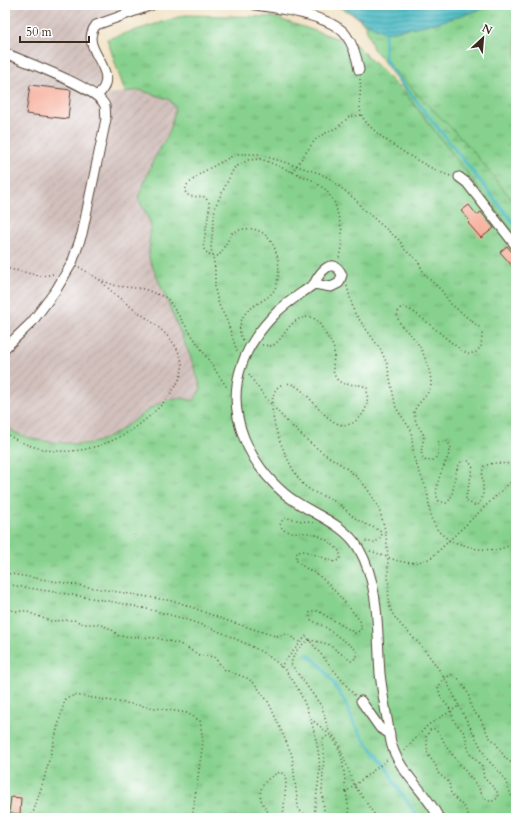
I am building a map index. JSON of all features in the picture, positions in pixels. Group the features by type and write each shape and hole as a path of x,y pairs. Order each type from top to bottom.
{"street":[{"path":"97,96 104,90 107,82 104,66 90,40 91,31 96,24 152,5"},
{"path":"255,5 305,15 333,24 346,34 356,51 359,70"},
{"path":"5,53 83,87 97,96 105,106 106,119 82,234 72,263 56,290 32,322 5,348"},
{"path":"459,177 467,183 516,246"},
{"path":"314,284 331,287 339,283 342,275 335,266 324,268 314,284 279,311 252,342 242,363 236,382 238,421 257,464 270,481 286,495 325,519 350,538 359,548 372,584 377,617 381,676 392,746 392,757 427,797 439,818"},
{"path":"361,701 380,728 390,734"}],"path":[{"path":"359,70 361,115 366,124 381,138 436,170 459,177"},
{"path":"292,172 315,140 322,134 338,127 349,117 361,115"},
{"path":"350,538 375,543 382,534 379,530 354,518 336,501 312,491 297,478 280,442 271,402 278,387 282,384 289,384 307,394 319,410 330,419 349,424 357,420 366,410 368,402 367,388 362,385 345,384 336,378 333,372 334,350 332,343 325,334 321,324 311,317 297,320 285,330 272,346 252,342 247,343 242,339 240,334 241,323 248,310 269,296 276,286 278,267 271,240 257,229 239,229 232,233 219,256 213,257 205,252 203,248 210,204 205,198 189,196 185,191 187,185 211,166 236,154 258,154 297,166 328,178 356,200 362,208 399,240 405,250 417,260 425,275 441,290 452,304 479,327 482,334 479,350 473,354 469,354 449,342 410,309 401,307 397,314 399,324 403,330 416,340 420,346 430,378 429,390 414,412 416,423 424,435 421,453 422,458 426,461 434,460 438,454 439,442 443,440 447,441 451,447 438,482 436,493 439,502 446,504 451,499 457,468 462,461 469,461 473,468 466,500 476,506 479,503 483,492 482,470 484,466 493,463 516,464"},
{"path":"335,266 342,248 342,231 335,203 326,190 312,180 261,159 248,160 234,168 215,207 211,228 211,248 215,268 215,289 219,305 227,320 242,363 271,402 306,438 326,454 345,466 367,488 375,500 383,520 388,541 389,604 395,618 421,646 444,678 487,759 503,776 516,806"},
{"path":"72,263 100,280 117,286 144,289 167,298 225,386 236,396"},
{"path":"5,268 41,276 66,272"},
{"path":"5,432 15,439 39,448 66,451 100,447 126,435 152,415 169,396 180,378 182,363 174,345 166,335 120,299 100,280"},
{"path":"341,280 347,285 354,312 381,350 387,364 396,408 411,430 414,459 427,490 431,518 438,531 450,541 477,549 497,550 516,544"},
{"path":"359,548 404,563 418,564 431,558 516,477"},
{"path":"316,523 287,518 283,519 280,525 283,530 290,533 316,535 327,540 340,552 340,559 335,562 300,551 297,552 296,558 300,564 312,571 339,593 361,622 361,630 355,633 314,609 309,614 309,617 314,623 325,627 354,648 357,653 357,657 351,661 328,644 310,640 301,645 291,664 322,707 328,729 336,742 340,754 350,818"},
{"path":"5,573 178,602 225,620 275,636 287,634 299,642"},
{"path":"5,584 171,614 230,635 261,650 289,675 310,719 319,758 314,818"},
{"path":"5,607 14,611 24,611 50,621 74,620 84,624 105,626 121,636 140,636 177,643 199,655 214,657 225,670 247,678 258,688 269,703 290,749 298,807 304,814 305,818"},
{"path":"280,667 299,642 306,636 347,688 361,701"},
{"path":"470,818 464,807 451,794 449,782 438,773 435,764 428,755 426,737 430,730 434,729 438,731 444,744 478,787 484,798 491,802 498,798 499,794 498,791 484,778 479,762 469,753 465,734 454,721 451,710 444,703 438,691 440,682 444,678 452,676 458,678 468,693 471,706 480,718 485,731 495,742 506,759 516,766"},
{"path":"30,818 44,779 60,713 65,699 75,695 187,713 200,721 203,742 192,818"},
{"path":"346,792 377,767 405,750 428,725 459,706"},
{"path":"310,719 332,736 340,747 354,785 377,818"},
{"path":"325,818 322,803 324,752 322,743 324,737 332,736"},
{"path":"272,818 262,802 261,790 267,779 280,772 285,775 286,784 283,818"}],"shaded area":[{"path":"5,5 152,5 91,31 104,66 98,96 140,90 170,100 175,109 169,132 153,161 138,198 150,222 149,258 202,387 194,401 178,398 156,405 126,428 96,442 73,444 39,441 10,430 5,426"}],"green space":[{"path":"335,5 516,5 516,205 468,145 373,49 365,25 356,16"},
{"path":"502,5 516,5 516,236 409,98 376,50"},
{"path":"185,15 273,17 355,44 409,98 516,236 516,818 5,818 5,426 22,435 41,440 86,444 106,438 159,403 169,399 181,398 194,401 201,388 191,358 149,258 150,222 138,198 153,161 169,133 175,109 170,100 140,90 125,92 107,39"}],"water":[{"path":"333,5 502,5 489,7 440,22 385,33 366,23 347,9"}],"building":[{"path":"30,85 71,90 68,119 26,114"},
{"path":"469,205 477,215 481,212 494,228 481,238 468,223 470,221 461,211"},
{"path":"507,246 516,257 516,270 500,252"},
{"path":"11,797 21,798 20,814 9,813"}],"waterway":[{"path":"385,33 385,58 390,68 516,226"},
{"path":"307,654 320,665 331,680 345,702 353,722 363,738 388,769 393,781 418,818"}]}
